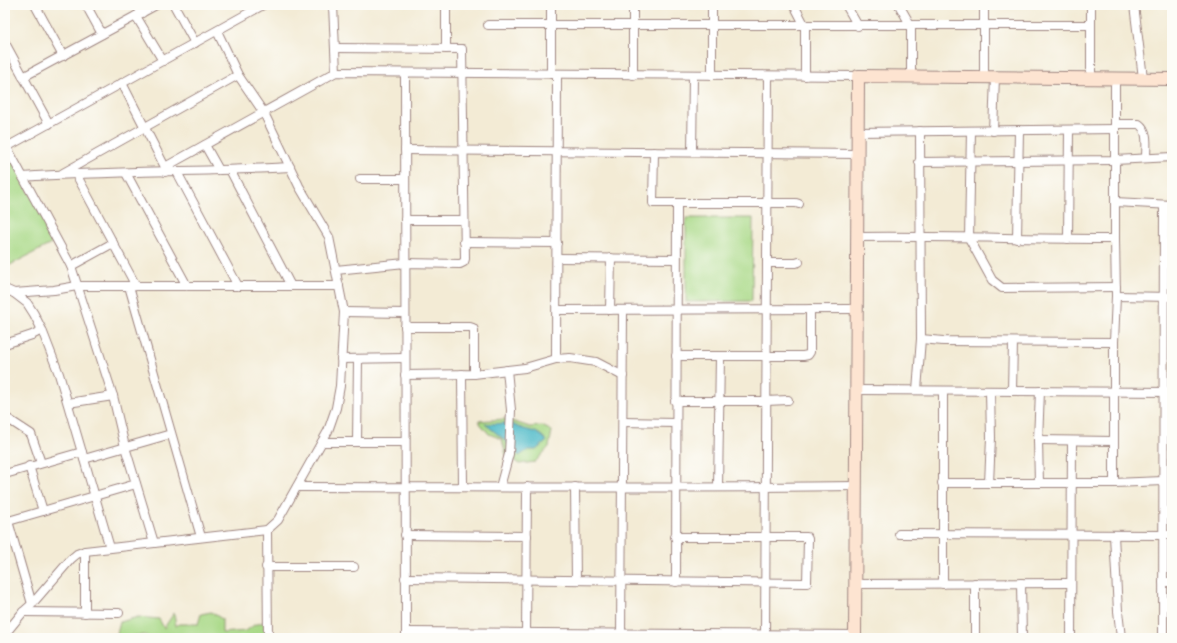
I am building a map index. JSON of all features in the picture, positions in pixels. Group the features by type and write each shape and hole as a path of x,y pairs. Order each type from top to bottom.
{"street":[{"path":"35,5 63,56"},
{"path":"86,5 102,34"},
{"path":"137,5 139,14 163,61"},
{"path":"23,77 156,5"},
{"path":"174,5 195,43"},
{"path":"154,543 125,447 113,396 71,266 6,147 263,5"},
{"path":"332,5 336,72"},
{"path":"446,5 446,49"},
{"path":"551,5 557,151 556,359"},
{"path":"633,5 633,75"},
{"path":"712,5 712,75"},
{"path":"794,5 805,26 805,76"},
{"path":"846,5 858,26"},
{"path":"899,5 911,26 911,77"},
{"path":"984,5 984,26 993,130"},
{"path":"1091,5 1091,78"},
{"path":"1134,5 1143,78"},
{"path":"488,25 1091,25"},
{"path":"5,634 71,559 85,550 266,530 278,520 328,431 336,408 340,386 344,312 329,237 299,186 264,113 238,75 217,31"},
{"path":"5,43 49,124"},
{"path":"334,48 462,49 465,260 460,264 405,263 336,270"},
{"path":"165,169 336,72 1172,79"},
{"path":"405,73 406,635 855,637 858,76"},
{"path":"60,175 238,75"},
{"path":"692,152 693,75"},
{"path":"765,636 768,76"},
{"path":"1114,483 1114,342 1116,296 1115,78"},
{"path":"122,83 165,169"},
{"path":"858,132 1069,130 1139,124 1145,130 1146,158"},
{"path":"1017,239 1019,130"},
{"path":"1068,239 1069,130"},
{"path":"916,390 921,339 920,131"},
{"path":"971,131 969,238 992,280 1002,288 1116,287"},
{"path":"205,145 219,170"},
{"path":"405,150 858,154"},
{"path":"654,152 653,203 799,204"},
{"path":"919,162 1115,160 1172,157"},
{"path":"23,177 126,173 165,169 177,172 290,167"},
{"path":"230,170 291,286"},
{"path":"177,172 238,286"},
{"path":"126,173 187,286"},
{"path":"76,174 113,243 133,286 171,434 201,537"},
{"path":"360,179 405,179"},
{"path":"1115,202 1168,205 1168,392 1163,482 1163,638"},
{"path":"676,582 675,424 677,204"},
{"path":"405,220 464,220"},
{"path":"857,237 920,236 1017,239 1115,239"},
{"path":"464,242 557,243"},
{"path":"71,266 113,243"},
{"path":"557,258 676,259"},
{"path":"610,258 610,310"},
{"path":"767,263 799,262"},
{"path":"14,293 54,290 77,286 339,286"},
{"path":"5,289 14,293 27,303 42,330 59,374 110,548"},
{"path":"1116,296 1168,297"},
{"path":"676,356 808,355 810,352 810,309"},
{"path":"557,310 857,309"},
{"path":"621,636 623,310"},
{"path":"344,312 405,313"},
{"path":"405,327 473,328 474,374"},
{"path":"5,344 42,330"},
{"path":"921,339 943,341 1114,342"},
{"path":"1012,391 1013,342"},
{"path":"718,487 720,356"},
{"path":"342,359 405,358"},
{"path":"405,375 474,374 524,368 556,359 570,358 596,362 623,376"},
{"path":"357,442 358,359"},
{"path":"500,487 509,454 512,410 507,370"},
{"path":"462,374 463,487"},
{"path":"856,390 1168,392"},
{"path":"942,584 943,391"},
{"path":"989,483 991,438 990,391"},
{"path":"1039,483 1038,440 1040,391"},
{"path":"68,403 113,396"},
{"path":"676,401 788,400"},
{"path":"5,417 31,434 41,463"},
{"path":"623,422 675,424"},
{"path":"5,474 41,463 125,447 171,434"},
{"path":"1038,440 1114,441"},
{"path":"1071,638 1072,441"},
{"path":"322,442 405,442"},
{"path":"29,466 43,511"},
{"path":"942,483 1163,482"},
{"path":"32,604 6,521 136,484"},
{"path":"297,486 675,488 856,486"},
{"path":"526,635 527,487"},
{"path":"575,487 576,580"},
{"path":"266,530 268,638"},
{"path":"899,534 1172,535"},
{"path":"405,535 527,536"},
{"path":"1114,535 1121,638"},
{"path":"406,578 807,583 807,537 675,537"},
{"path":"85,550 85,613"},
{"path":"266,567 354,567"},
{"path":"1163,582 1172,582"},
{"path":"1021,583 1022,638"},
{"path":"856,584 1072,583"},
{"path":"975,584 975,638"},
{"path":"23,612 119,613"}],"green space":[{"path":"13,161 55,242 6,267 5,165"},
{"path":"686,218 753,218 752,301 686,302"},
{"path":"505,419 530,427 542,426 552,431 549,447 535,462 519,464 506,455 502,439 489,434 478,421"},
{"path":"211,612 222,619 222,633 246,631 254,625 264,622 269,638 148,638 146,635 133,636 131,638 116,638 120,622 138,617 159,619 164,628 174,613 176,626 179,624 198,624 201,614"}],"water":[{"path":"509,423 538,433 547,441 536,450 528,450 519,456 505,440 485,424"}]}
